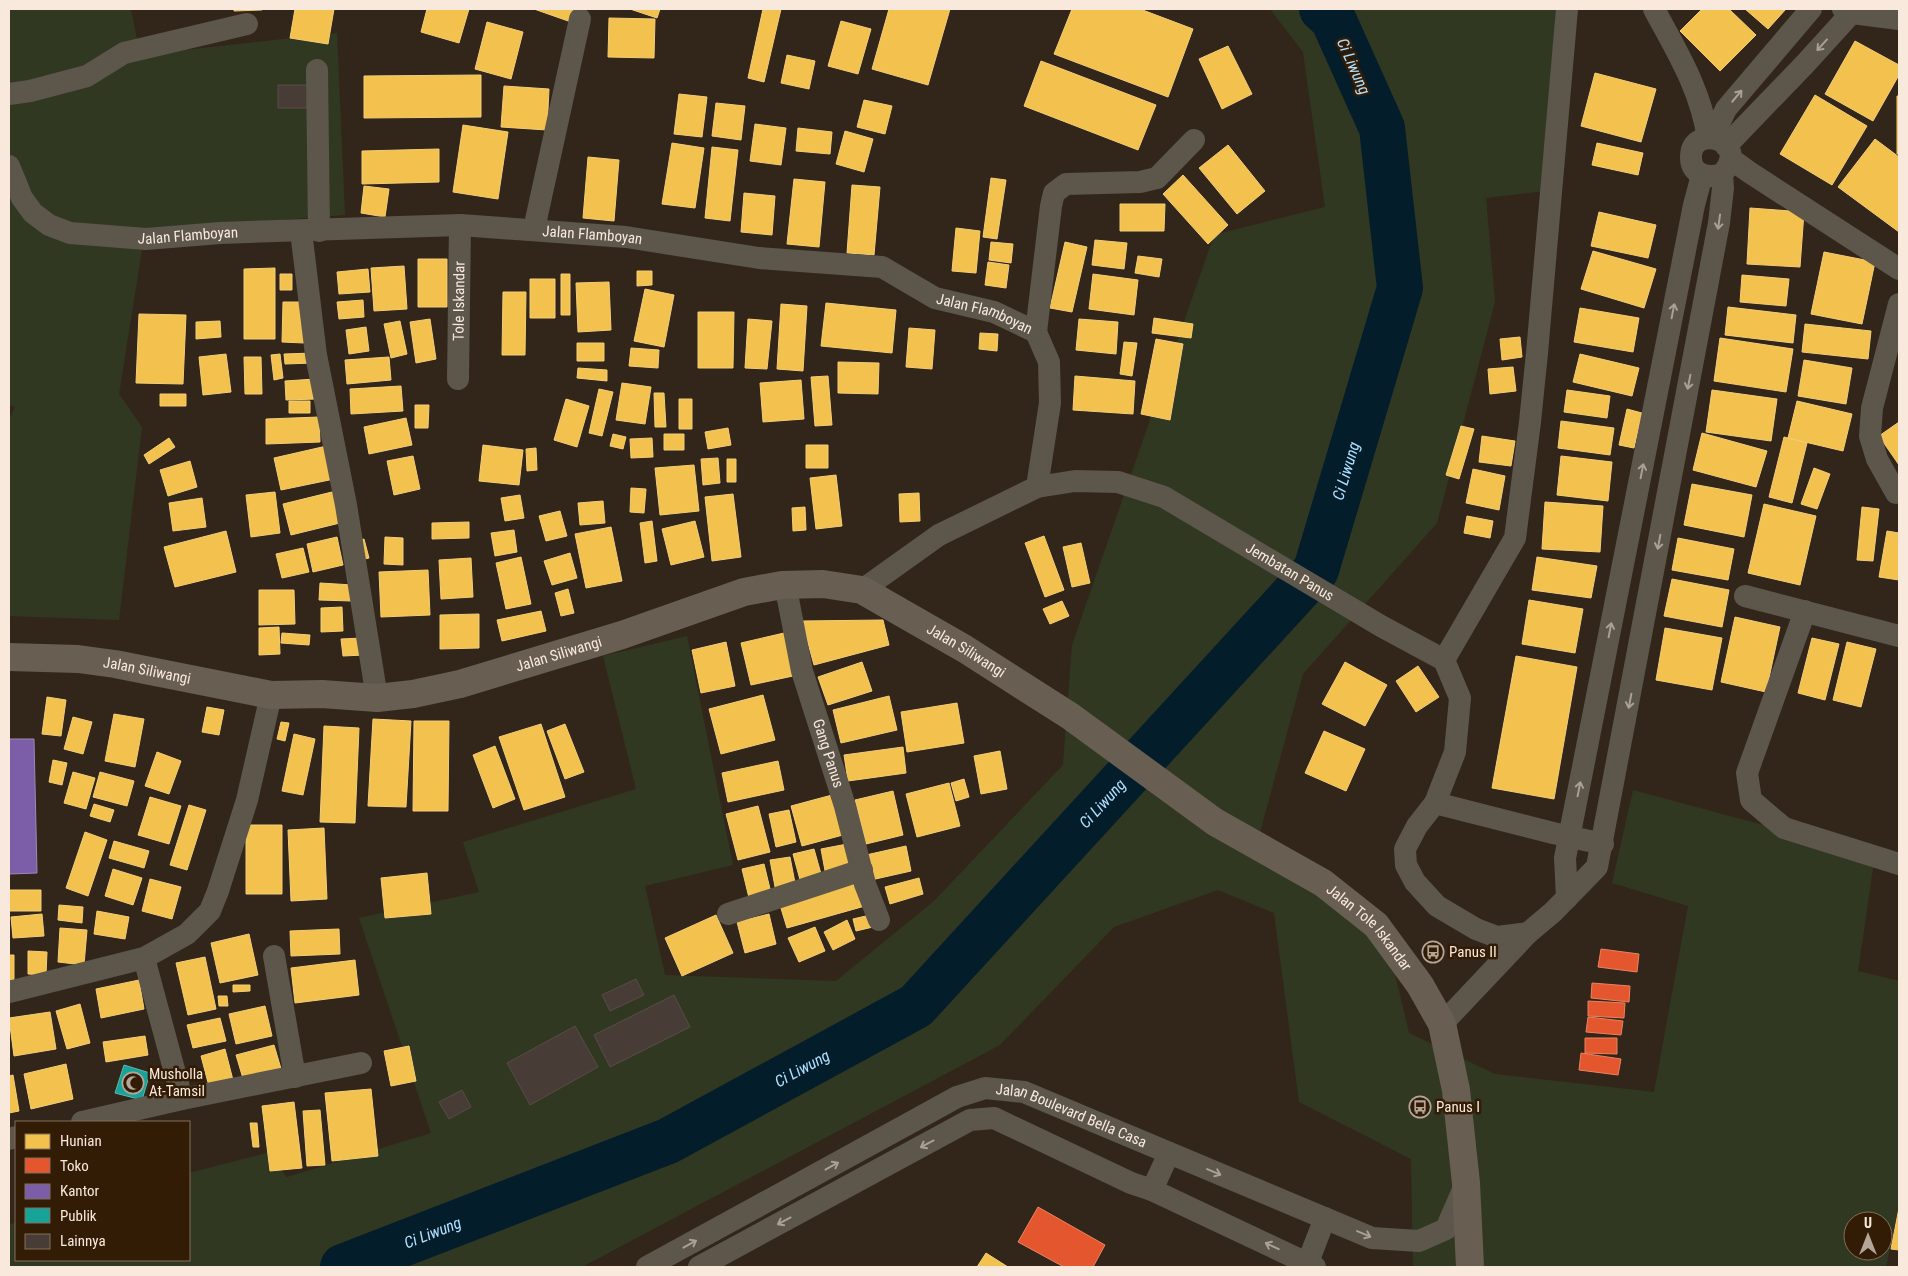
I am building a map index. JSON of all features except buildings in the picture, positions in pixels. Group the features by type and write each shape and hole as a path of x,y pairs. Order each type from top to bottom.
{"main road":[{"name":"Jalan Siliwangi","path":"9,657 78,660 115,664 271,696 322,694 377,698 413,694 460,684 622,636 744,592 782,585 823,584 862,590 965,649 1070,716"},
{"name":"Jalan Tole Iskandar","path":"1070,716 1215,822 1323,883 1376,925 1420,985 1442,1024 1456,1090 1466,1183 1470,1267"}],"street":[{"path":"1528,933 1497,937 1476,928 1437,906 1415,882 1406,865 1405,849 1417,826 1436,803 1455,752 1460,698 1444,660 1515,538 1535,373 1567,9"},
{"path":"1442,1024 1528,933 1598,867 1603,844 1719,223 1723,188 1717,155 1692,79 1654,9"},
{"path":"1567,898 1565,858 1690,225 1717,155 1726,109 1811,9"},
{"path":"1717,155 1850,10 1899,19"},
{"path":"534,229 580,19"},
{"path":"9,94 30,91 87,76 124,53 247,24"},
{"path":"317,70 310,231 316,355 346,505 377,698"},
{"path":"1036,332 1054,193 1066,184 1140,182 1157,178 1194,140"},
{"path":"1717,155 1749,172 1899,269"},
{"name":"Jalan Flamboyan","path":"9,166 22,198 33,214 49,225 70,233 146,239 220,233 460,225 626,237 759,258 882,267 935,298 994,312 1036,332 1049,362 1050,387 1050,403 1037,487"},
{"name":"Tole Iskandar","path":"458,379 460,225"},
{"path":"1896,493 1877,459 1870,436 1872,408 1899,304"},
{"name":"Jembatan Panus","path":"862,590 939,535 1037,487 1075,481 1118,482 1164,497 1199,516 1382,626 1444,660"},
{"name":"Gang Panus","path":"782,585 788,599 802,671 845,806 865,884 879,920"},
{"path":"1745,596 1899,636"},
{"path":"1805,611 1748,773 1751,800 1784,828 1899,864"},
{"path":"9,992 144,958 187,934 210,911 247,800 271,696"},
{"path":"1436,803 1603,844"},
{"path":"728,914 862,870"},
{"path":"274,956 295,1077"},
{"path":"144,958 182,1100"},
{"path":"87,1121 361,1064"},
{"name":"Jalan Boulevard Bella Casa","path":"661,1264 957,1097 985,1088 1024,1092 1372,1238 1419,1241 1446,1229 1466,1183"},
{"path":"957,1097 970,1120"},
{"name":"Jalan Boulevard Bella Casa","path":"699,1267 970,1120 994,1118 1131,1183 1152,1190 1312,1265"},
{"path":"1152,1190 1169,1153"},
{"path":"1312,1265 1325,1218"}],"green space":[{"path":"9,9 131,9 140,55 337,33 345,215 145,231 119,394 142,427 119,620 9,616 9,419 15,407 9,405"},
{"path":"1270,9 1556,9 1553,190 1486,198 1495,302 1437,523 1303,674 1255,851 1299,877 1390,953 1409,1033 1495,1074 1654,1092 1688,906 1612,883 1633,790 1875,855 1858,971 1899,981 1899,1205 1893,1234 1893,1211 1843,1211 1843,1261 1887,1261 1886,1267 1413,1267 1411,1159 1299,1102 1274,913 1218,890 1114,927 1000,1045 582,1267 9,1267 9,1225 15,1222 15,1261 190,1261 190,1173 267,1153 287,1177 431,1133 359,918 479,892 463,842 636,789 603,656 687,636 733,865 645,886 665,975 836,981 934,901 1063,765 1072,645 1214,235 1325,207 1303,52"}],"waterway":[{"name":"Ci Liwung","path":"343,1267 668,1141 916,1006 1316,570 1400,288 1382,128 1333,19 1322,9"}],"place":[{"name":"Panus II","path":"1433,952"},
{"name":"Musholla At-Tamsil","path":"133,1083"},
{"name":"Panus I","path":"1420,1107"}]}
